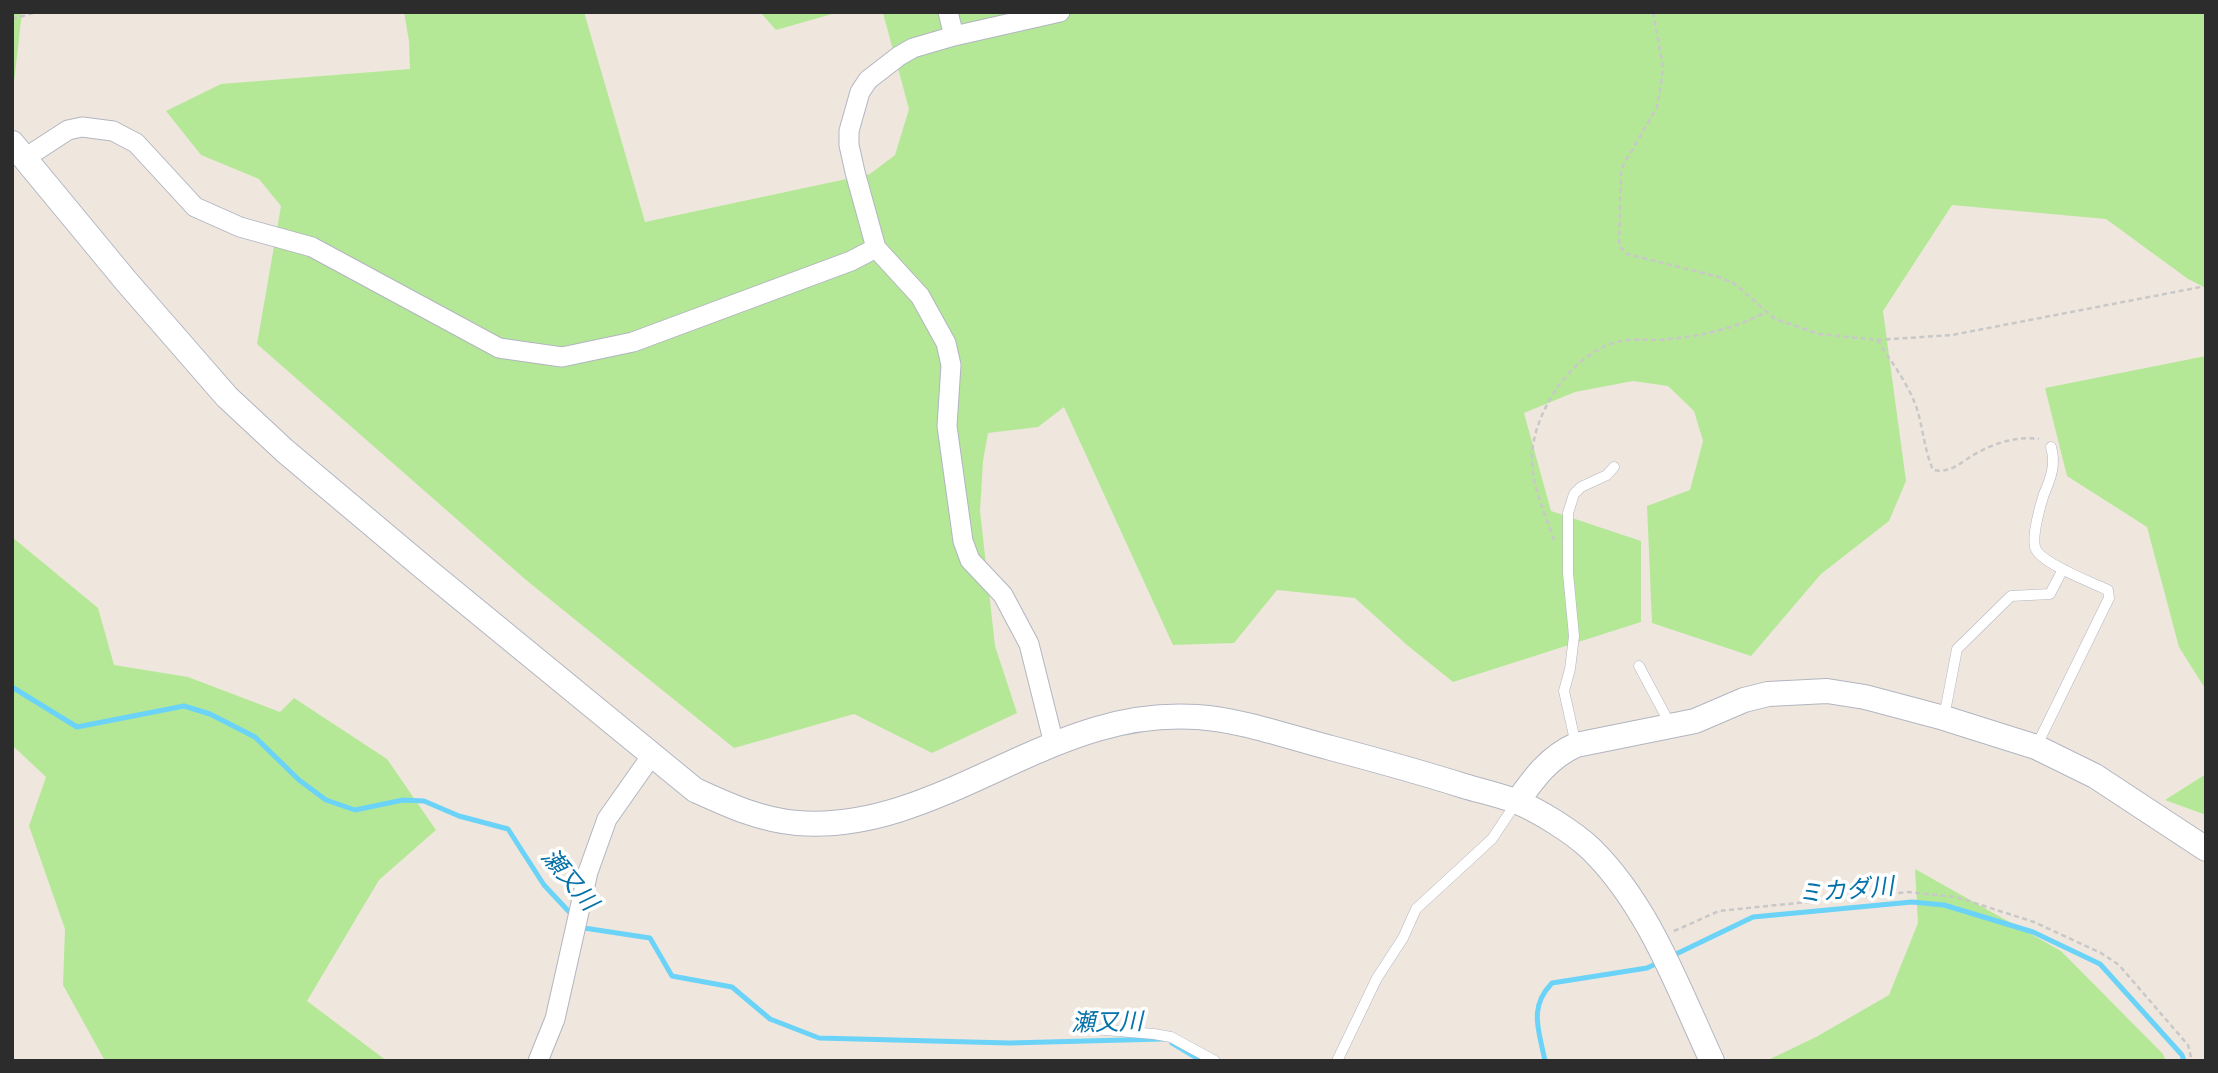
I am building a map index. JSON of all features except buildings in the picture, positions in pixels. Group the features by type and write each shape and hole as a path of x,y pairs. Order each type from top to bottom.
{"street":[{"path":"947,12 954,36"},
{"path":"1054,744 1029,643 1003,595 970,560 963,541 947,426 951,365 946,343 920,296 876,248 849,145 849,131 860,92 868,80 913,48 1060,12"},
{"path":"876,248 851,261 632,342 562,356 499,348 312,247 240,227 195,207 136,143 113,131 82,127 68,130 19,151 126,281 227,397 285,451 422,567 695,790 743,811 795,823 818,823 879,816 931,797 1054,744 1143,718 1201,718 1278,734 1517,802 1558,825 1589,847 1622,886 1655,939 1712,1061"},
{"path":"1517,802 1540,770 1576,744 1695,722 1744,700 1768,694 1827,691 1865,697 1944,718 2036,747 2095,776 2206,849"},
{"path":"538,1061 555,1020 588,872 607,820 652,755"}],"lane":[{"path":"2036,747 2109,598 2108,590 2038,554 2034,543 2040,505 2055,460 2051,447"},
{"path":"1576,744 1564,691 1574,636 1568,573 1569,513 1574,494 1581,487 1607,475 1614,467"},
{"path":"1944,718 1957,649 2011,596 2050,594 2063,569"},
{"path":"1639,666 1671,726"},
{"path":"1337,1061 1377,978 1403,938 1416,909 1492,839 1517,802"},
{"path":"1093,1029 1171,1037 1215,1061"}],"path":[{"path":"12,19 37,12"},
{"path":"1653,12 1663,67 1657,107 1622,169 1619,246 1627,254 1718,276 1735,284 1775,319 1819,334 1877,340 1952,335 2206,286"},
{"path":"1557,547 1536,488 1532,461 1536,436 1547,405 1564,376 1598,348 1622,340 1668,340 1712,333 1743,324 1766,312"},
{"path":"1877,340 1903,379 1916,407 1926,453 1933,470 1952,470 1983,450 2013,439 2037,438 2051,447"},
{"path":"1655,939 1719,911 1908,892 1956,897 2034,922 2101,953 2119,965 2188,1045 2192,1061"}],"green space":[{"path":"12,12 22,12 12,100"},
{"path":"404,12 584,12 645,222 870,174 895,155 909,109 881,12 2206,12 2206,288 2188,279 2106,219 1952,205 1883,311 1906,481 1889,521 1821,574 1751,656 1652,623 1647,506 1690,490 1703,441 1694,411 1668,386 1633,381 1575,392 1524,413 1551,511 1641,541 1641,622 1453,682 1355,598 1277,590 1234,643 1173,645 1064,407 1038,427 988,433 983,461 980,511 995,646 1017,713 932,753 854,714 734,748 526,580 257,344 281,206 259,179 201,155 166,111 221,84 410,69"},
{"path":"760,12 839,12 776,30"},
{"path":"2206,356 2206,690 2179,647 2147,527 2067,476 2045,388"},
{"path":"12,537 98,608 114,665 188,677 280,712 294,698 387,759 436,830 379,880 307,1001 387,1061 105,1061 63,985 65,929 29,826 46,777 12,745"},
{"path":"2206,774 2206,815 2165,800"},
{"path":"1915,869 2061,951 2163,1054 2166,1061 1766,1061 1816,1037 1889,995 1918,923"}],"waterway":[{"name":"瀬又川","path":"12,687 77,727 184,706 210,714 255,737 299,780 326,800 355,810 403,800 424,801 459,816 508,829 544,885 573,916"},
{"name":"ミカダ川","path":"1672,956 1753,917 1912,902 1944,905 2033,932 2100,964 2182,1055 2184,1061"},
{"name":"瀬又川","path":"580,923 584,928 650,938 672,976 732,987 770,1019 819,1038 1009,1043 1163,1039"},
{"name":"ミカダ川","path":"1545,1061 1537,1020 1540,1001 1552,983 1647,968 1660,962"},
{"name":"瀬又川","path":"1172,1043 1202,1061"}]}
